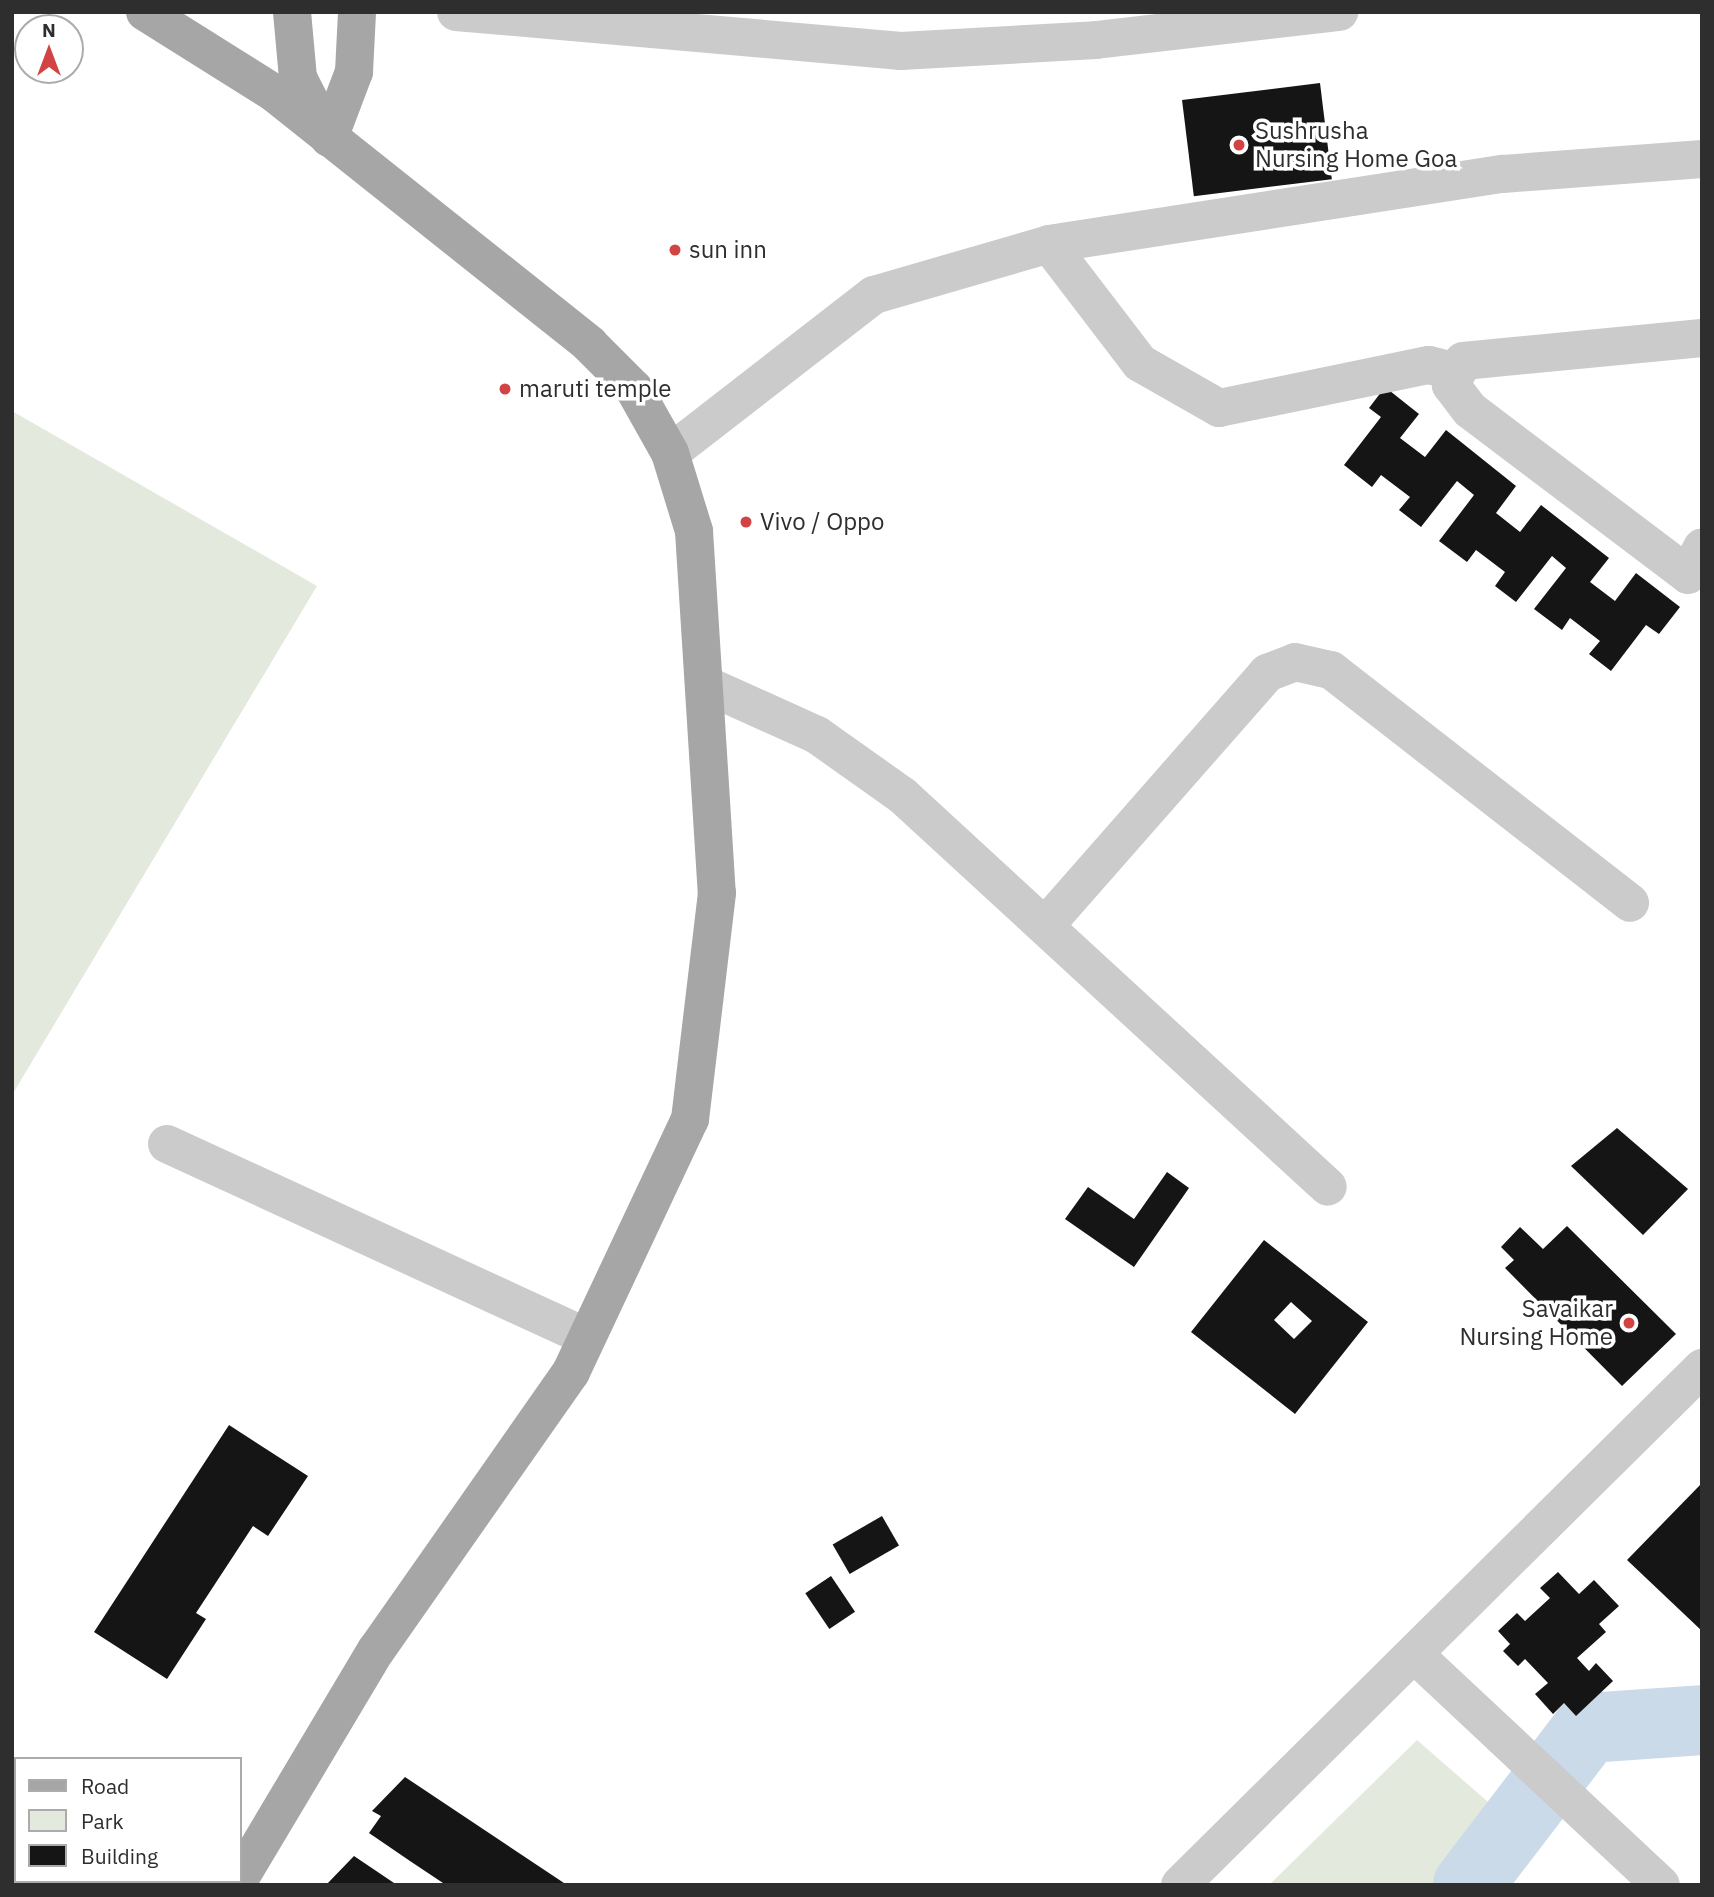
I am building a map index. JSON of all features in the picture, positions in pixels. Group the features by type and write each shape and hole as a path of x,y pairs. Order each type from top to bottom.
{"main road":[{"path":"145,12 274,93 589,344 634,389 670,453 694,531 717,893 690,1119 571,1372 376,1650 242,1874"},
{"path":"292,12 298,78 329,138"},
{"path":"329,138 354,72 357,12"}],"street":[{"path":"456,12 901,51 1096,40 1339,12"},
{"path":"670,453 874,295 1049,244 1503,174 1702,159"},
{"path":"1049,244 1140,363 1219,408 1429,365 1457,372"},
{"path":"1702,338 1463,361 1451,386 1471,410 1688,575 1702,547"},
{"path":"1045,926 1267,673 1294,662 1331,670 1630,903"},
{"path":"704,684 817,734 903,796 1328,1187"},
{"path":"167,1144 587,1337"},
{"path":"1180,1885 1702,1368"},
{"path":"1413,1654 1509,1747 1661,1885"}],"green space":[{"path":"12,411 317,586 12,1095"},
{"path":"1417,1740 1526,1835 1483,1885 1269,1885"}],"building":[{"path":"1320,83 1332,179 1194,196 1182,100"},
{"path":"1385,387 1419,414 1400,438 1425,457 1446,430 1516,486 1496,513 1520,532 1541,505 1609,558 1590,582 1615,601 1636,573 1680,607 1659,634 1646,625 1611,671 1589,654 1600,641 1570,618 1562,630 1534,609 1566,568 1552,556 1516,602 1495,586 1505,572 1476,550 1467,562 1439,541 1474,495 1457,481 1421,527 1399,510 1410,497 1381,475 1372,487 1344,465 1381,417 1369,408"},
{"path":"1617,1128 1688,1189 1643,1235 1571,1166"},
{"path":"1167,1172 1189,1188 1134,1267 1065,1219 1088,1187 1134,1219"},
{"path":"1567,1226 1676,1334 1622,1386 1505,1268 1514,1260 1501,1247 1520,1227 1543,1249"},
{"path":"1264,1240 1368,1322 1295,1414 1191,1332","holes":["1291,1302 1312,1321 1294,1339 1274,1320"]},
{"path":"229,1425 308,1476 268,1536 253,1526 196,1613 206,1619 167,1679 94,1632"},
{"path":"1702,1483 1702,1631 1627,1560"},
{"path":"882,1516 899,1545 850,1574 833,1544"},
{"path":"1558,1572 1579,1594 1594,1580 1619,1606 1599,1624 1606,1632 1577,1658 1589,1671 1596,1663 1613,1681 1576,1716 1564,1703 1553,1714 1535,1694 1548,1683 1525,1659 1518,1666 1503,1651 1510,1644 1498,1631 1517,1613 1525,1621 1550,1598 1540,1588"},
{"path":"831,1576 855,1612 829,1629 805,1593"},
{"path":"405,1777 567,1885 446,1885 369,1833 381,1816 372,1811"},
{"path":"354,1856 397,1885 326,1885"}],"waterway":[{"path":"1468,1885 1588,1728 1702,1720"}],"place":[{"name":"Sushrusha Nursing Home Goa","path":"1239,145"},
{"name":"sun inn","path":"675,250"},
{"name":"maruti temple","path":"505,389"},
{"name":"Vivo / Oppo","path":"746,522"},
{"name":"Savaikar Nursing Home","path":"1629,1323"}]}
